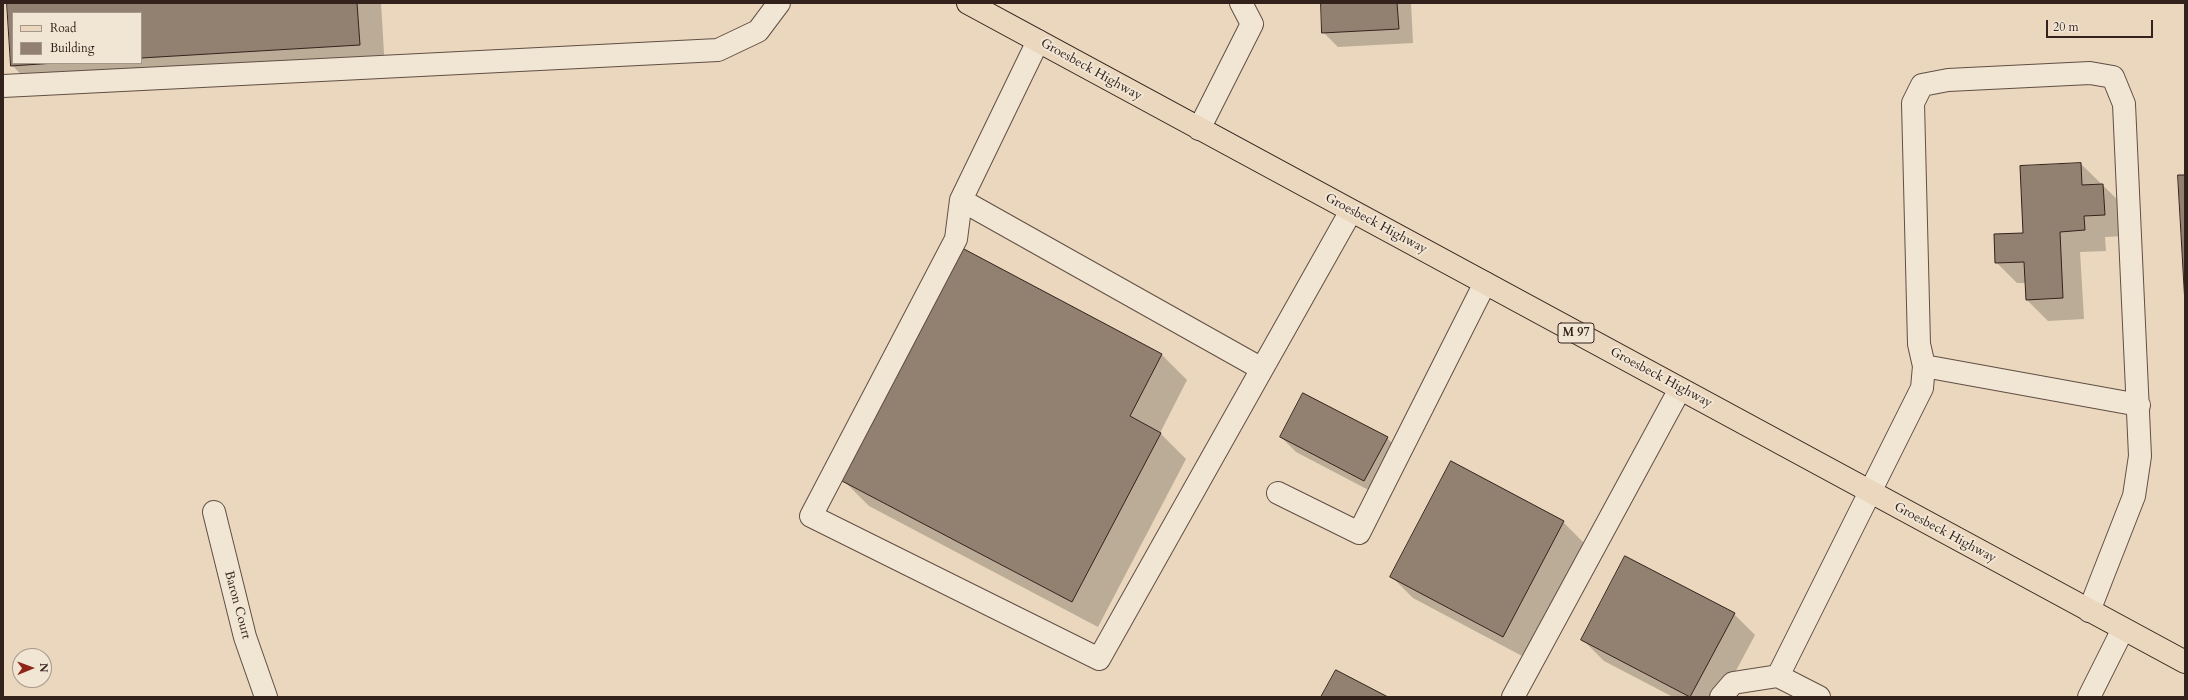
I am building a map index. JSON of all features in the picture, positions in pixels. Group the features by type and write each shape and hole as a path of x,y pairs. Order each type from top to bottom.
{"main road":[{"name":"Groesbeck Highway","path":"968,3 2123,630 2185,662"}],"street":[{"path":"3,86 718,50 758,31 779,3"},
{"path":"1199,129 1252,24 1241,3"},
{"path":"1038,41 961,200 956,239 811,516 1099,659 1351,211"},
{"path":"1778,676 1871,493 1922,388 1924,366 1919,344 1913,103 1922,85 1948,80 2090,73 2113,77 2124,104 2139,405 2140,456 2134,496 2089,611"},
{"path":"961,200 1262,369"},
{"path":"1278,492 1359,533 1485,283"},
{"path":"1924,366 2139,405"},
{"path":"1513,697 1680,389"},
{"name":"Baron Court","path":"214,512 245,637 266,697"},
{"path":"2089,697 2123,630"},
{"path":"1721,697 1733,683 1778,676 1819,697"}],"building":[{"path":"7,3 357,3 360,45 142,58 142,12 12,12 12,64 40,64 11,66"},
{"path":"1321,3 1397,3 1399,29 1322,33"},
{"path":"2081,163 2082,185 2103,184 2105,215 2084,216 2085,230 2060,232 2063,298 2026,300 2024,262 1995,263 1994,234 2023,233 2020,166"},
{"path":"2178,175 2185,175 2185,304"},
{"path":"964,249 1162,354 1130,416 1161,433 1072,602 842,481"},
{"path":"1303,393 1388,437 1364,481 1280,437"},
{"path":"1451,461 1564,521 1503,637 1390,577"},
{"path":"1625,556 1735,613 1690,697 1581,640"},
{"path":"1336,670 1388,697 1321,697"}]}
